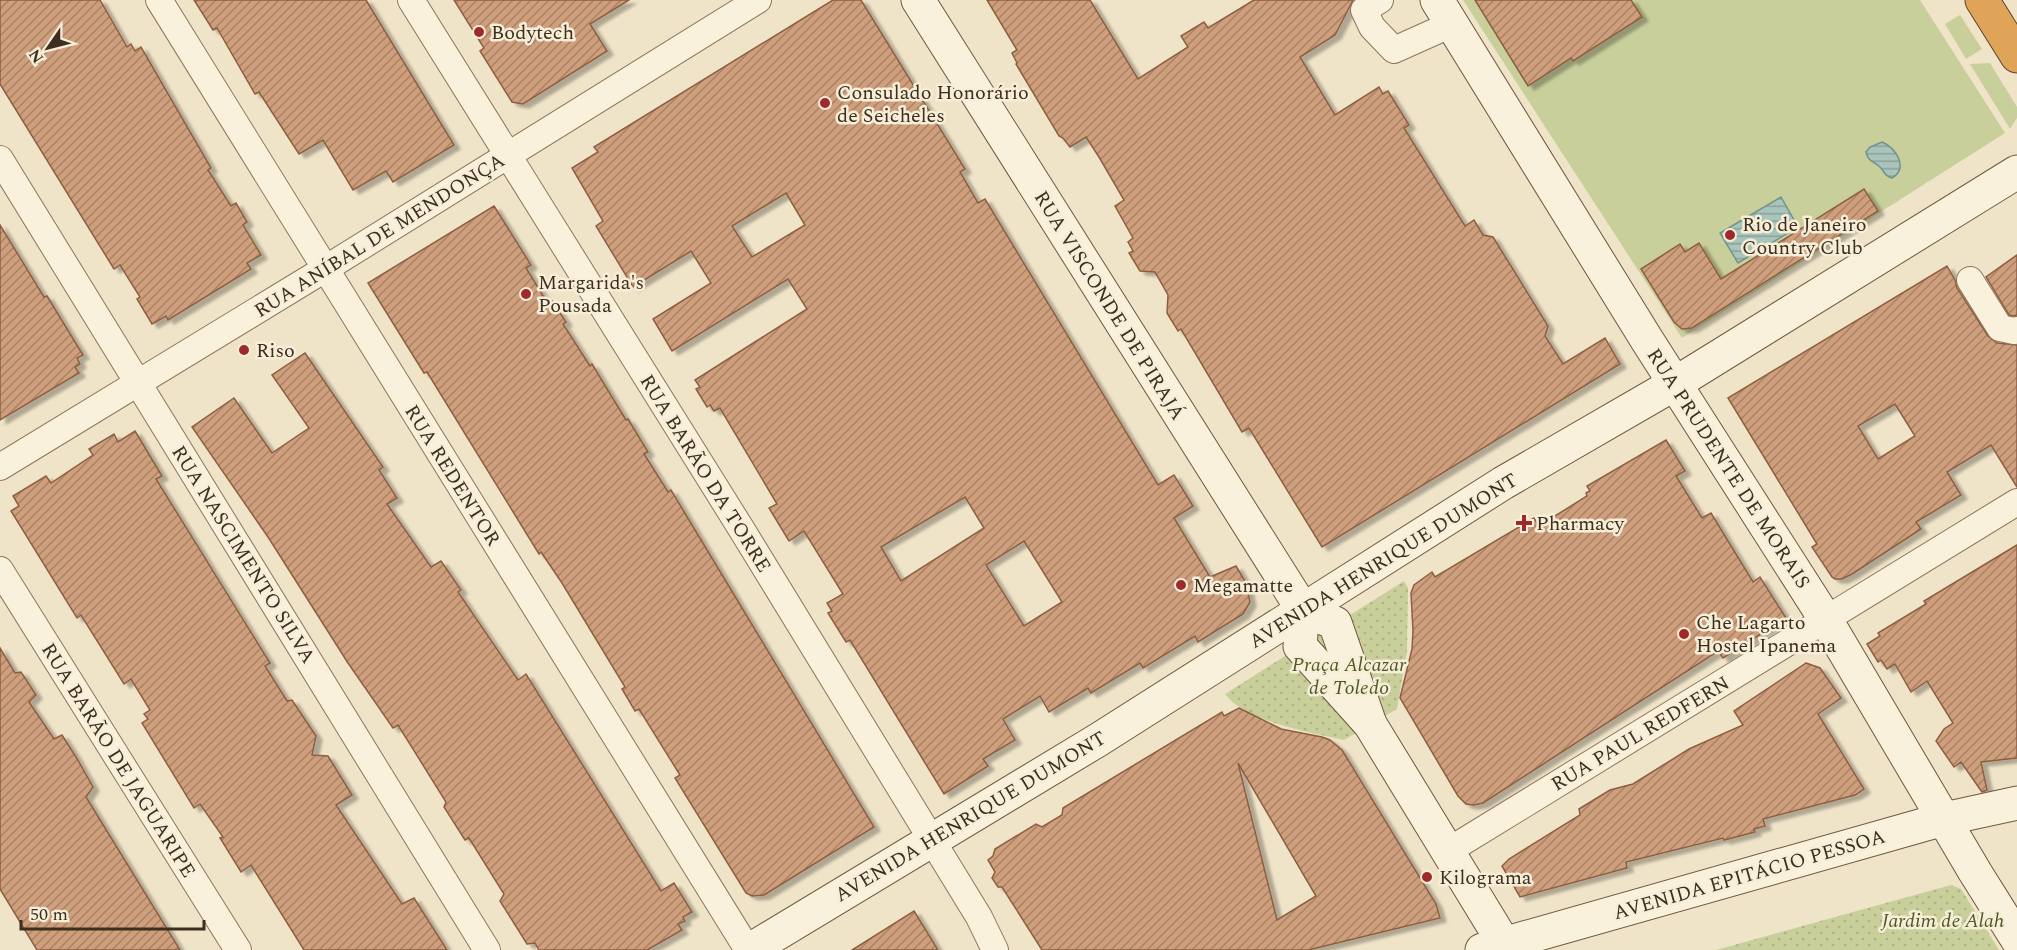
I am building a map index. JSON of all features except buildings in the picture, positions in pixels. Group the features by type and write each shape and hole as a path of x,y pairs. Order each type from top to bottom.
{"highway":[{"path":"1982,0 2017,56"}],"main road":[{"name":"RUA VISCONDE DE PIRAJÁ","path":"918,0 1303,610"},
{"name":"RUA PRUDENTE DE MORAIS","path":"1444,12 1630,313 1826,620 2017,939"},
{"name":"AVENIDA HENRIQUE DUMONT","path":"749,950 1098,740 1503,483 1676,383 2017,172"},
{"path":"1303,610 1300,646 1370,724 1448,851 1498,948"},
{"name":"AVENIDA EPITÁCIO PESSOA","path":"1498,948 1944,819 2017,802"}],"street":[{"name":"RUA REDENTOR","path":"159,0 749,950"},
{"name":"RUA BARÃO DA TORRE","path":"411,0 742,530 979,917 995,950"},
{"name":"RUA ANÍBAL DE MENDONÇA","path":"0,467 325,269 758,0"},
{"path":"1380,0 1364,10 1372,27 1394,50 1444,12"},
{"name":"RUA NASCIMENTO SILVA","path":"0,159 487,950"},
{"path":"1970,280 2000,328 2017,330"},
{"name":"RUA PAUL REDFERN","path":"1448,851 2017,502"},
{"name":"RUA BARÃO DE JAGUARIPE","path":"0,570 238,950"}],"green space":[{"name":"Rio de Janeiro Country Club","path":"1463,0 1920,0 2005,133 1682,338"},
{"path":"1960,15 1982,49 1966,59 1945,24"},
{"path":"1990,63 2017,107 2017,118 2010,129 1970,64"},
{"name":"Praça Alcazar de Toledo","path":"1404,581 1408,588 1407,651 1397,709 1344,740 1263,719 1247,712 1225,694"},
{"name":"Jardim de Alah","path":"1951,885 1961,889 1999,950 1716,950"}],"water":[{"path":"1882,142 1899,158 1900,169 1892,178 1870,160 1866,152 1870,147"},
{"path":"1781,197 1798,227 1738,263 1720,233"}],"place":[{"name":"Bodytech","path":"479,32"},
{"name":"Consulado Honorário de Seicheles","path":"825,103"},
{"name":"Rio de Janeiro Country Club","path":"1730,235"},
{"name":"Margarida's Pousada","path":"526,294"},
{"name":"Riso","path":"244,350"},
{"name":"Pharmacy","path":"1524,523"},
{"name":"Megamatte","path":"1181,585"},
{"name":"Che Lagarto Hostel Ipanema","path":"1684,634"},
{"name":"Kilograma","path":"1427,877"}]}
